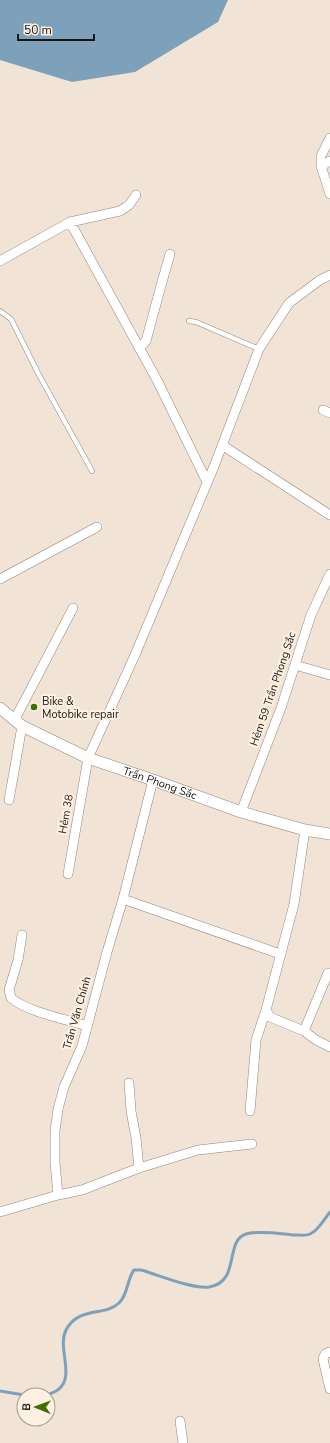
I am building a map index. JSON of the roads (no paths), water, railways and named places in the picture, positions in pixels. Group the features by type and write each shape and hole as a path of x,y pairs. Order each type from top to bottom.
{"street":[{"path":"330,138 321,156 320,166 330,194"},
{"path":"320,166 330,161"},
{"path":"0,261 70,222 120,211 129,205 136,195"},
{"path":"70,222 157,380 207,482"},
{"path":"139,348 146,341 170,254"},
{"name":"Hẻm 38","path":"68,874 88,758 135,655 222,445 259,349 289,303 320,280 330,275"},
{"path":"222,445 330,515"},
{"path":"0,580 97,527"},
{"name":"Hẻm 59 Trần Phong Sắc","path":"241,812 281,708 311,616 330,574"},
{"path":"9,800 19,722 73,608"},
{"path":"295,665 330,675"},
{"name":"Trần Phong Sắc","path":"0,708 19,722 88,758 241,812 305,830 330,834"},
{"name":"Trần Văn Chính","path":"58,1195 55,1163 55,1131 58,1109 64,1087 82,1046 123,899 153,780"},
{"path":"250,1111 256,1040 266,1010 294,904 305,830"},
{"path":"123,899 280,954"},
{"path":"22,935 18,960 5,989 11,998 17,1003 38,1011 87,1026"},
{"path":"304,1031 328,973"},
{"path":"266,1010 270,1017 304,1031 316,1040 330,1046"},
{"path":"129,1083 138,1168"},
{"path":"0,1212 58,1195 82,1190 138,1168 198,1150 252,1144"},
{"path":"330,1352 325,1354 323,1359 330,1389"},
{"path":"180,1421 183,1443"}],"lane":[{"path":"0,311 11,319 38,373 92,471"},
{"path":"189,321 196,322 259,349"}],"water":[{"path":"0,0 228,0 218,22 135,72 72,82 0,60"}],"waterway":[{"path":"56,1391 64,1383 66,1376 63,1345 66,1330 71,1323 78,1318 106,1310 119,1303 124,1296 134,1270 141,1270 193,1286 209,1287 219,1284 225,1278 229,1270 235,1245 239,1238 246,1234 257,1232 308,1235 319,1227 330,1212"},
{"path":"0,1391 16,1394"}],"place":[{"name":"Bike & Motobike repair","path":"34,707"}]}
